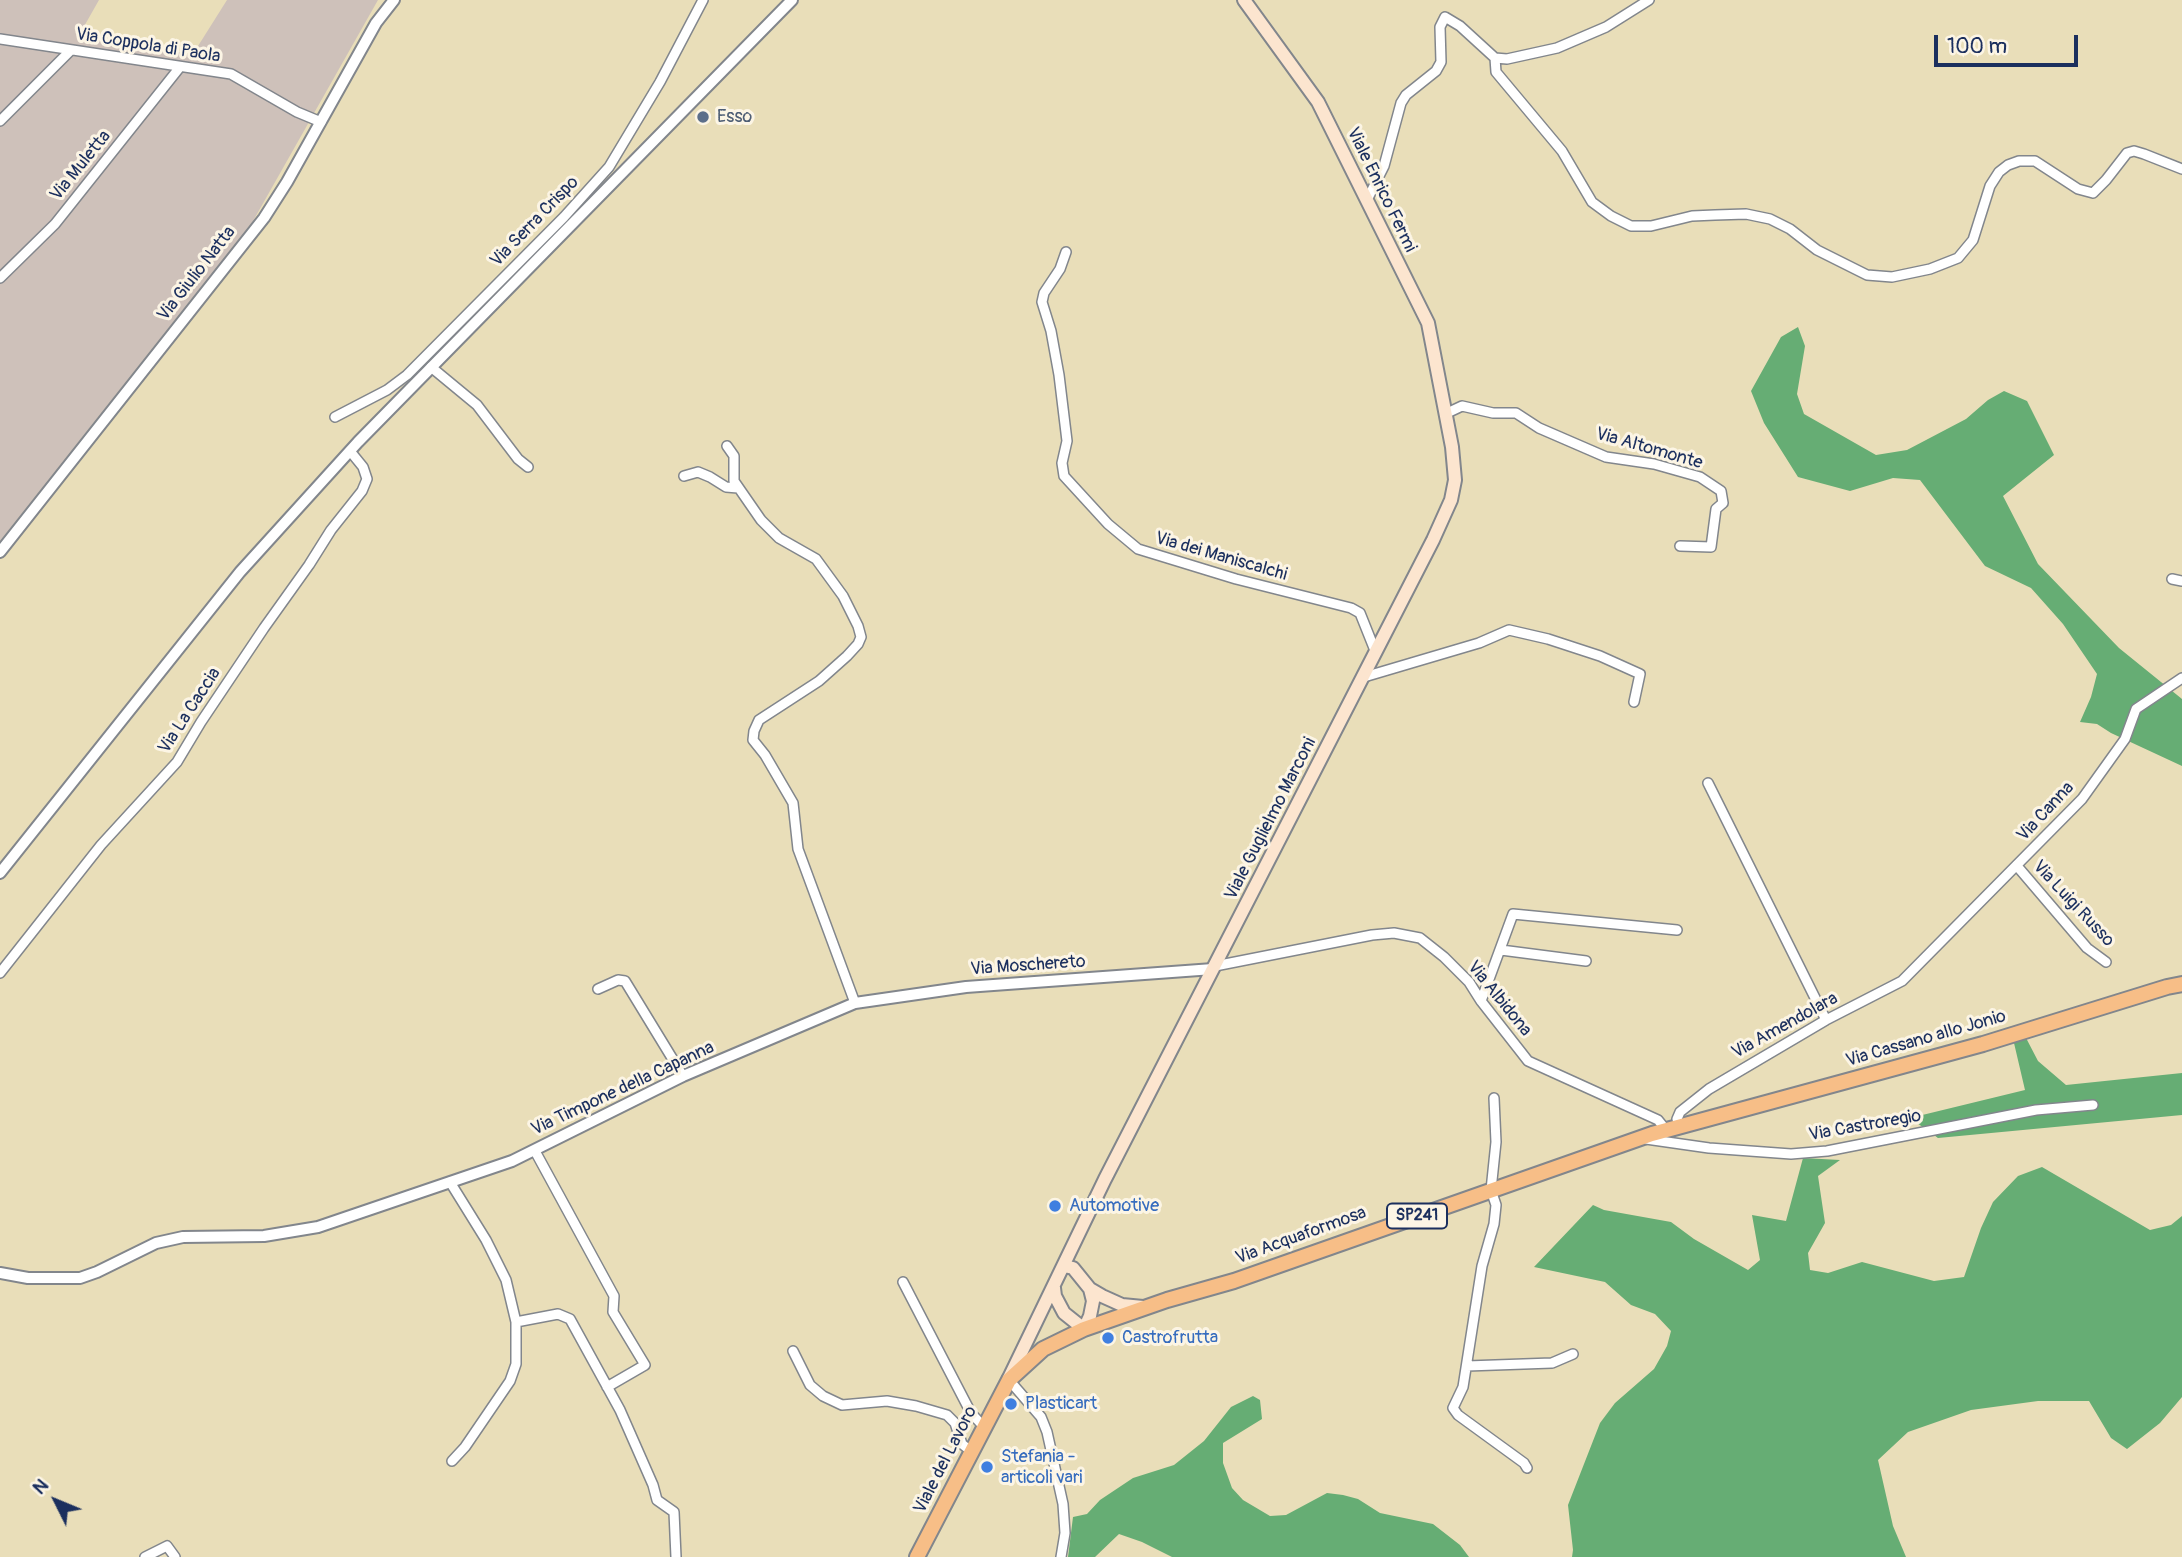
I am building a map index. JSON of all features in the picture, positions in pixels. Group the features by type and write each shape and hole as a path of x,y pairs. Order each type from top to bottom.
{"main road":[{"name":"Viale Enrico Fermi","path":"1244,0 1318,102 1367,200 1427,323 1446,414"},
{"name":"Viale Guglielmo Marconi","path":"1009,1380 1054,1287 1070,1268 1081,1232 1105,1179 1364,677 1451,500 1455,469 1446,414"},
{"name":"Via Cassano allo Jonio","path":"1673,1128 1983,1044 2182,984"},
{"name":"Via Acquaformosa","path":"1146,1307 1234,1281 1673,1128"},
{"path":"1070,1268 1090,1289 1122,1306 1146,1307"},
{"path":"1054,1287 1055,1296 1064,1313 1084,1329 1093,1301 1090,1289"},
{"name":"SP241","path":"1009,1380 1043,1349 1084,1329 1146,1307"},
{"name":"Viale del Lavoro","path":"917,1557 1009,1380"}],"street":[{"name":"Via Giulio Natta","path":"0,552 264,218 376,23 394,0"},
{"name":"Via Serra Crispo","path":"335,417 387,390 407,375 564,217 609,167 660,82 703,0"},
{"path":"0,873 240,572 431,367 792,0"},
{"path":"1367,200 1384,166 1401,103 1406,95 1436,71 1441,62 1440,27 1445,17 1460,26 1495,58 1507,59 1558,48 1606,27 1649,0"},
{"name":"Via Coppola di Paola","path":"0,39 231,74 297,112 321,122"},
{"path":"0,121 71,50"},
{"path":"1495,58 1496,72 1562,151 1592,202 1611,216 1631,226 1651,226 1692,216 1746,214 1770,219 1790,229 1817,250 1867,275 1892,277 1930,269 1958,258 1973,240 1990,186 1998,172 2019,161 2035,161 2078,189 2093,192 2127,153 2134,151 2182,169"},
{"name":"Via Muletta","path":"0,278 55,224 180,67"},
{"name":"Via dei Maniscalchi","path":"1066,252 1042,302 1051,331 1059,375 1067,441 1062,471 1108,524 1138,549 1236,579 1351,608 1360,613 1376,653"},
{"path":"431,367 477,405 518,460 528,467"},
{"name":"Via Altomonte","path":"1446,414 1462,406 1493,413 1516,413 1539,428 1606,457 1654,464 1700,477 1721,491 1723,503 1716,509 1711,547 1680,546"},
{"path":"727,446 734,456 734,481 738,488 761,520 779,538 816,559 843,596 861,637 847,656 819,681 760,720 754,731 754,740 793,803 798,849 850,1005"},
{"name":"Via La Caccia","path":"0,973 101,845 177,762 264,628 331,530 362,491 367,479 363,467 350,451"},
{"path":"684,476 698,472 726,487 738,488"},
{"path":"2172,579 2182,581"},
{"path":"1364,677 1479,643 1509,630 1600,656 1640,674 1634,702"},
{"name":"Via Canna","path":"1922,963 2082,799 2125,739 2136,709 2182,678"},
{"path":"1708,783 1826,1020"},
{"name":"Via Luigi Russo","path":"2017,866 2087,948 2106,962"},
{"path":"1481,1001 1513,914 1677,930"},
{"name":"Via Albidona","path":"1214,967 1372,935 1394,933 1420,938 1469,982 1528,1061 1673,1128"},
{"path":"1501,950 1586,961"},
{"name":"Via Amendolara","path":"1673,1128 1680,1112 1709,1089 1826,1020 1902,981 1922,963"},
{"name":"Via Moschereto","path":"850,1005 966,987 1214,967"},
{"path":"598,989 618,980 625,981 683,1076"},
{"name":"Via Timpone della Capanna","path":"0,1273 28,1278 80,1278 156,1243 183,1237 264,1236 317,1227 512,1161 683,1076 850,1005"},
{"path":"1494,1098 1496,1142 1491,1190 1496,1205 1494,1224 1482,1266 1463,1387 1453,1408 1458,1415 1524,1463 1527,1468"},
{"name":"Via Castroregio","path":"1641,1138 1791,1154 1827,1151 2036,1110 2093,1105"},
{"path":"535,1151 614,1296 613,1312 645,1365 607,1387"},
{"path":"450,1182 486,1240 506,1280 516,1322 516,1364 510,1381 452,1461"},
{"path":"903,1282 971,1413 984,1427"},
{"path":"516,1322 558,1314 570,1319 620,1410 657,1500 674,1512 676,1557"},
{"path":"793,1351 810,1385 823,1396 842,1405 887,1401 947,1415 955,1423 962,1444 972,1452"},
{"path":"1467,1366 1552,1363 1573,1354"},
{"path":"1009,1380 1041,1417 1047,1432 1063,1504 1065,1533 1061,1557"},
{"path":"145,1557 167,1546 175,1557"}],"shaded area":[{"path":"0,0 99,0 78,37 193,54 227,0 378,0 253,221 0,541"}],"green space":[{"path":"1798,327 1805,346 1797,394 1804,414 1876,455 1907,450 1966,419 1988,400 2004,391 2027,401 2054,455 2003,496 2038,564 2119,648 2182,699 2182,766 2097,724 2080,722 2097,674 2063,624 2031,588 1985,566 1920,480 1893,478 1850,491 1798,477 1764,423 1751,391 1781,337"},
{"path":"2025,1036 2038,1061 2066,1085 2182,1073 2182,1115 1938,1138 1910,1118 2025,1090 2014,1043"},
{"path":"1803,1158 1840,1160 1818,1176 1825,1223 1808,1253 1810,1270 1828,1273 1862,1262 1934,1281 1964,1277 1993,1202 2018,1176 2042,1167 2150,1230 2171,1225 2182,1216 2182,1397 2160,1423 2127,1449 2111,1438 2089,1401 2038,1401 1971,1410 1908,1432 1878,1460 1893,1526 1906,1557 1572,1557 1568,1505 1600,1423 1615,1403 1654,1369 1667,1346 1671,1331 1655,1314 1631,1305 1605,1282 1534,1267 1593,1205 1604,1210 1671,1222 1694,1239 1748,1270 1760,1260 1752,1215 1786,1221"},
{"path":"1253,1396 1260,1400 1262,1419 1223,1443 1223,1463 1232,1488 1243,1500 1270,1516 1286,1515 1327,1493 1343,1495 1358,1499 1380,1513 1433,1524 1460,1545 1469,1557 1172,1557 1119,1534 1095,1557 1068,1557 1073,1517 1087,1514 1100,1500 1133,1478 1174,1465 1204,1441 1231,1407"}],"place":[{"name":"Esso","path":"703,117"},
{"name":"Automotive","path":"1055,1206"},
{"name":"Castrofrutta","path":"1108,1338"},
{"name":"Plasticart","path":"1011,1404"},
{"name":"Stefania - articoli vari","path":"987,1467"}]}
